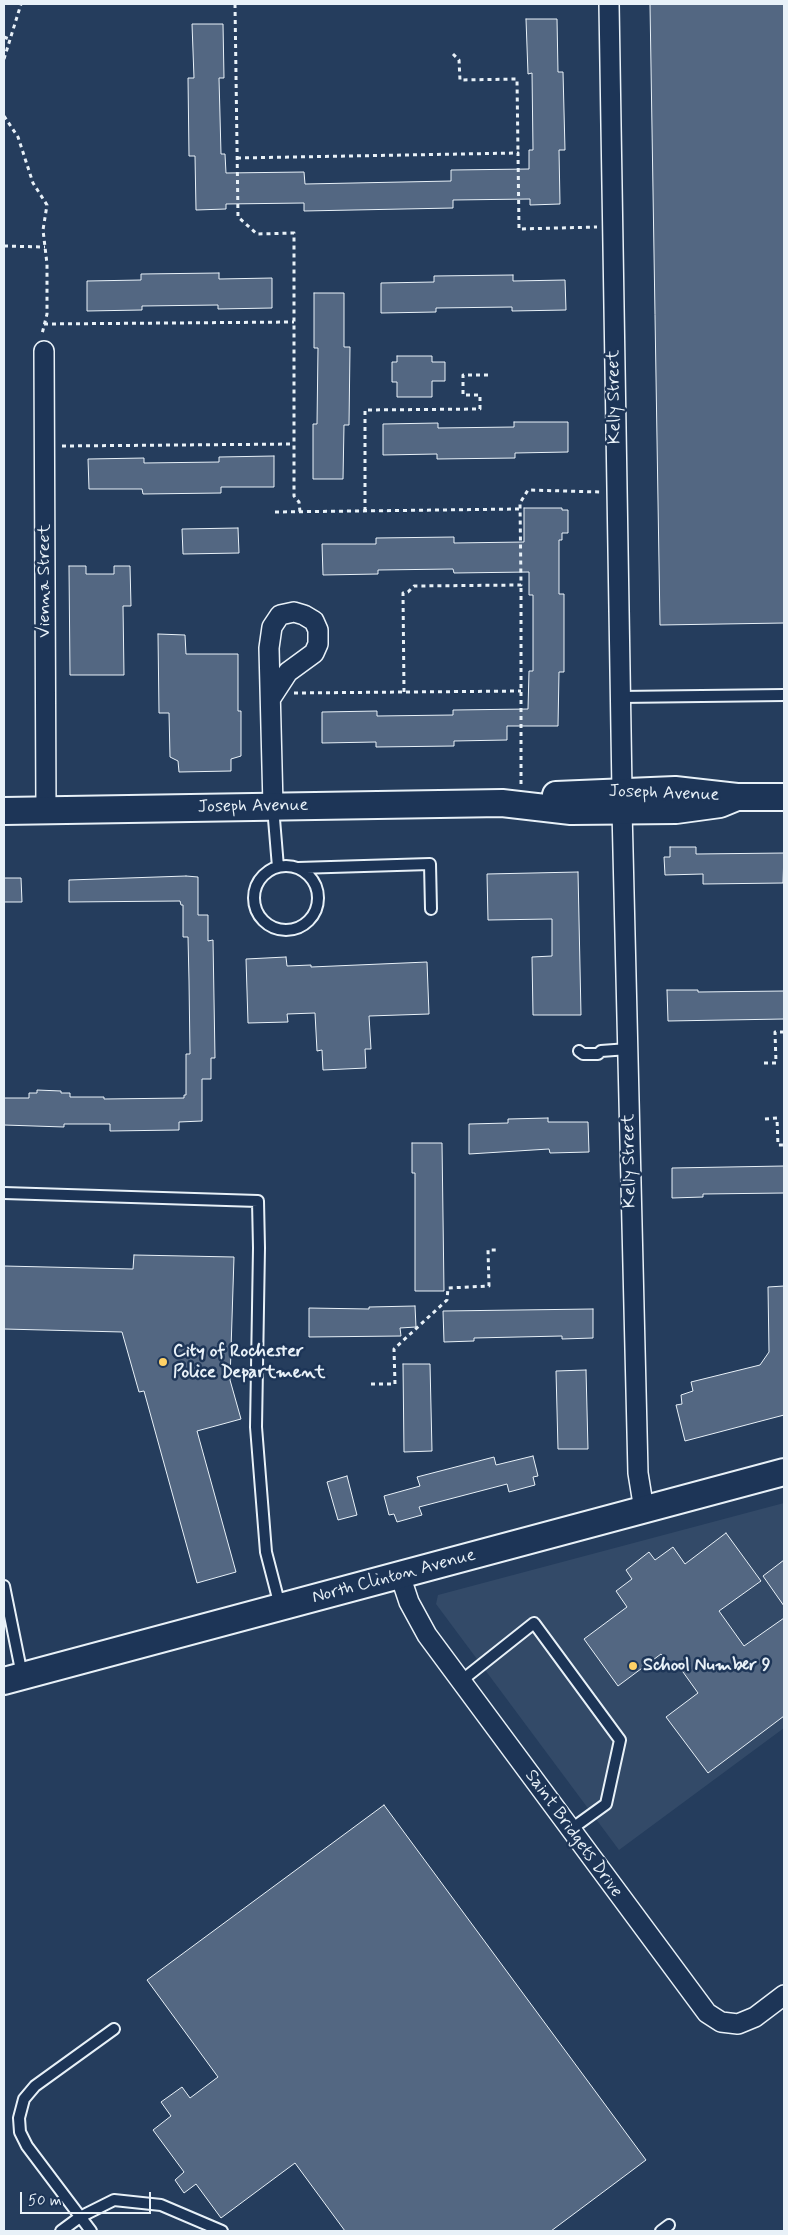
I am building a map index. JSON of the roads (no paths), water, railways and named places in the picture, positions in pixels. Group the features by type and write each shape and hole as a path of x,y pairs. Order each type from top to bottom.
{"main road":[{"name":"Joseph Avenue","path":"4,811 622,800 692,791 737,797 784,796"},
{"name":"North Clinton Avenue","path":"13,1678 784,1472"}],"street":[{"name":"Kelly Street","path":"608,4 622,800 638,1473 644,1510"},
{"name":"Vienna Street","path":"42,344 46,811"},
{"path":"272,695 273,806"},
{"name":"Saint Bridgets Drive","path":"400,1575 408,1600 420,1624 706,2014 721,2022 738,2024 755,2017 784,1995"}],"lane":[{"path":"620,697 784,695"},
{"path":"273,806 278,867"},
{"path":"297,868 310,877 316,886 317,906 306,922 297,928 286,930 275,928 265,922 258,913 254,903 254,892 258,882 265,874 283,866 297,868 430,864 431,909"},
{"path":"601,1051 628,1050"},
{"path":"4,1193 258,1201 256,1427 265,1546 280,1607"},
{"path":"4,1586 13,1678"},
{"path":"461,1681 534,1623 615,1733 620,1740 606,1804 570,1830"},
{"path":"90,2231 27,2146 20,2132 19,2118 24,2099 35,2086 114,2029"},
{"path":"61,2231 80,2217 114,2200 161,2205 222,2231"}],"place":[{"name":"City of Rochester Police Department","path":"163,1362"},
{"name":"School Number 9","path":"633,1666"}]}
